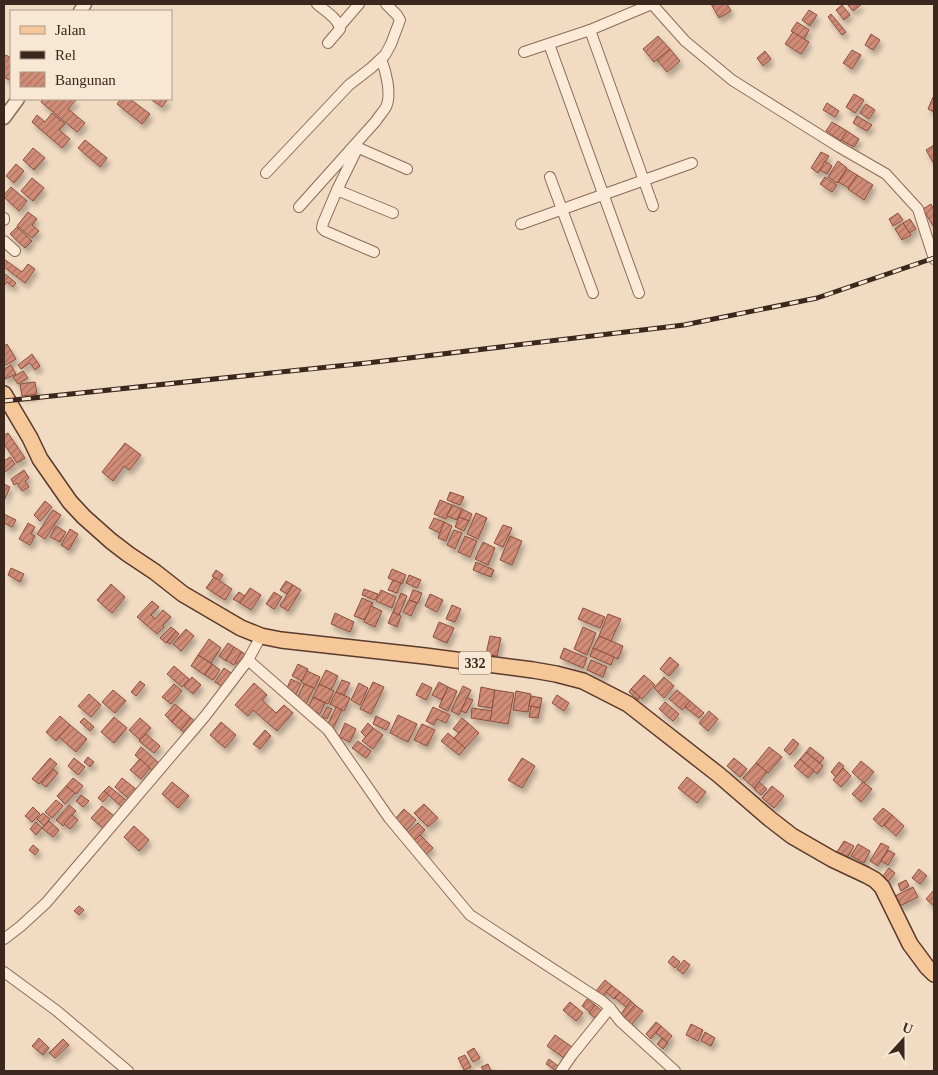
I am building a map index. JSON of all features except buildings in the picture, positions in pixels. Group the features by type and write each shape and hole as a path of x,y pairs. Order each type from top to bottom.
{"main road":[{"name":"332","path":"4,394 30,438 40,460 70,502 111,541 184,594 241,628 261,636 299,643 533,670 583,680 628,704 719,775 792,836 832,859 875,880 882,887 910,944 934,974"}],"street":[{"path":"317,4 336,20 340,26"},
{"path":"328,43 359,4"},
{"path":"266,173 349,85 372,68 385,54 400,20 397,14 386,4"},
{"path":"524,52 590,30 652,4 685,41 732,80 886,174 918,209 934,259"},
{"path":"590,30 653,206"},
{"path":"549,44 640,292"},
{"path":"299,206 356,146 386,106 388,99 387,80 384,66 380,59"},
{"path":"4,118 17,100"},
{"path":"356,146 407,169"},
{"path":"356,146 322,228 374,252"},
{"path":"521,224 692,163"},
{"path":"550,177 593,293"},
{"path":"337,190 393,213"},
{"path":"4,241 15,251"},
{"path":"4,939 46,903 206,715 248,660 261,636"},
{"path":"248,660 328,730 389,818 470,915 602,1001 620,1021 676,1071"},
{"path":"4,972 57,1011 128,1071"},
{"path":"561,1071 610,1008"}],"railway":[{"path":"4,401 367,363 684,325 817,298 934,258"}]}
